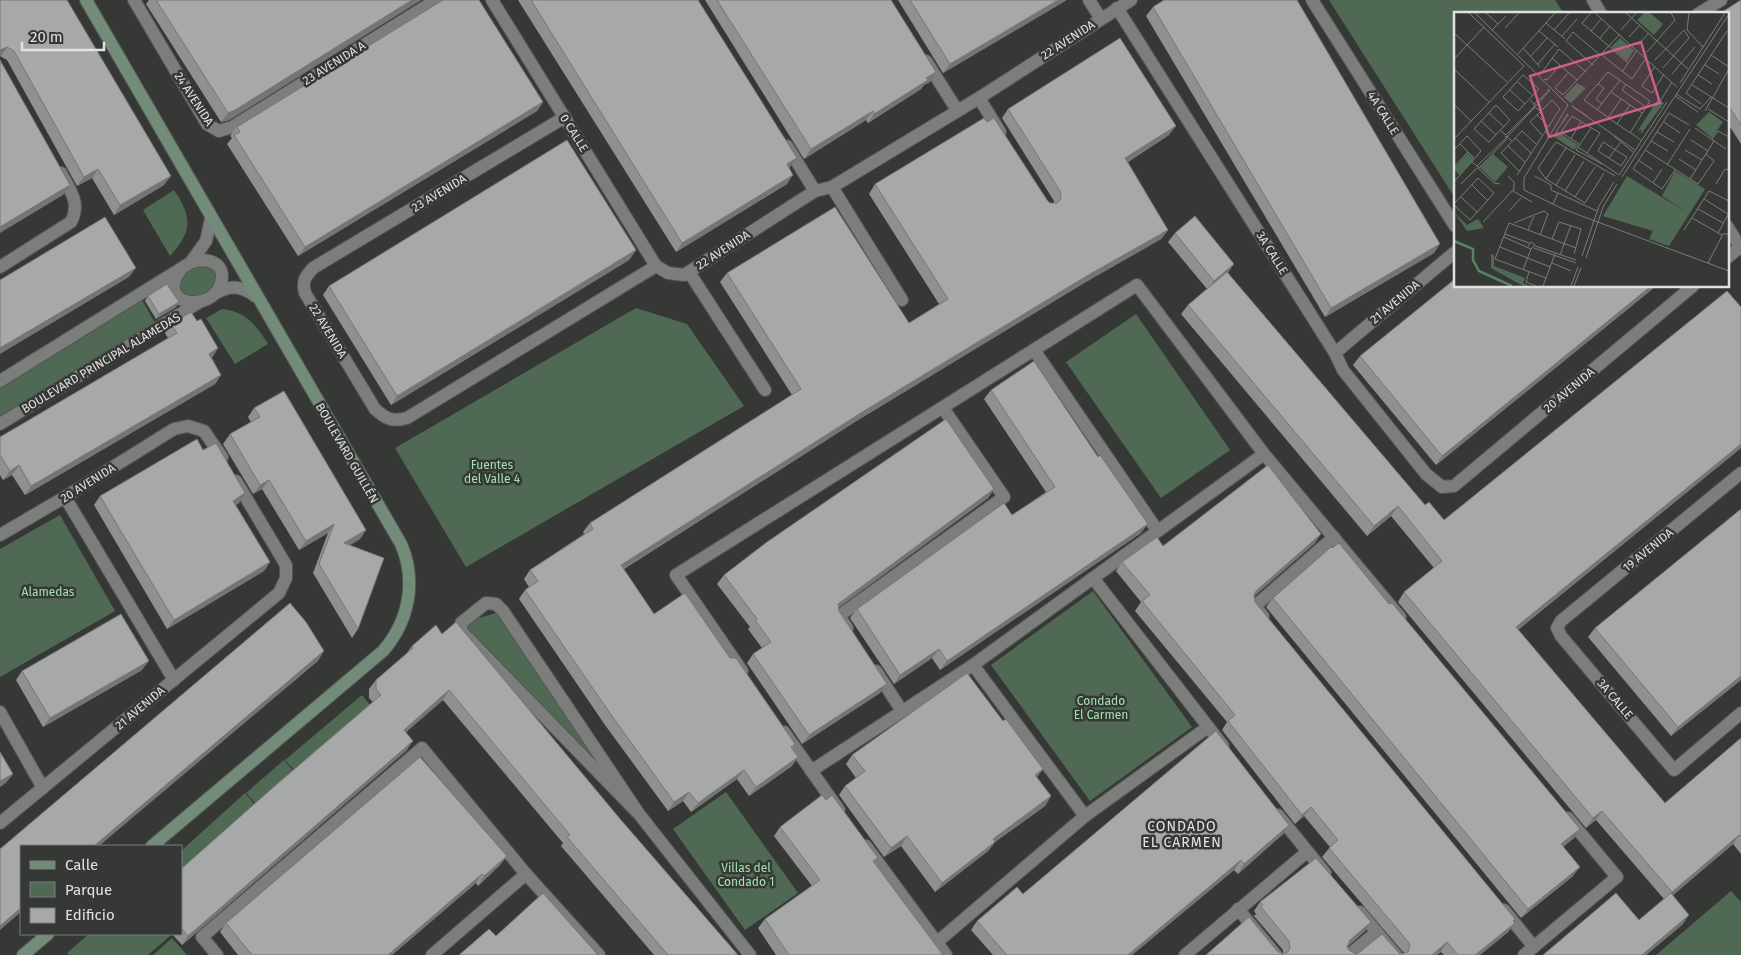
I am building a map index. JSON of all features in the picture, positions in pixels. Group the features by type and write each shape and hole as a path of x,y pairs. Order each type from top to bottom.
{"main road":[{"name":"BOULEVARD GUILLÉN","path":"86,0 255,296 401,544 409,568 410,593 402,621 383,651 153,845"},
{"path":"23,955 47,935"}],"street":[{"name":"24 AVENIDA","path":"134,0 207,124 219,131 232,127"},
{"name":"23 AVENIDA A","path":"232,127 436,0"},
{"name":"0 CALLE","path":"492,0 656,266"},
{"path":"1089,0 1101,18"},
{"name":"22 AVENIDA","path":"313,268 305,276 302,284 304,293 375,409 385,418 395,421 407,418 656,266 668,274 684,275 815,191 832,187 979,98 1131,0"},
{"name":"4A CALLE","path":"1312,0 1454,224"},
{"path":"1592,0 1600,12"},
{"path":"1701,12 1721,0"},
{"name":"3A CALLE","path":"1117,8 1335,353 1343,370 1426,474 1442,487"},
{"path":"920,51 957,110"},
{"path":"979,98 1005,139"},
{"name":"23 AVENIDA","path":"313,268 565,118"},
{"path":"779,133 815,191"},
{"path":"0,267 68,225 74,215 75,201 56,164"},
{"path":"832,187 902,300"},
{"path":"0,381 186,266 206,241 210,218"},
{"path":"1728,228 1740,248 1728,257"},
{"name":"21 AVENIDA","path":"1335,353 1454,253"},
{"name":"BOULEVARD PRINCIPAL ALAMEDAS","path":"0,424 205,299 220,284 221,273 219,267 206,260 186,266 174,281 176,295 188,303 205,299"},
{"path":"689,272 765,390"},
{"path":"749,681 676,575 1137,285 1264,454 1409,628"},
{"path":"205,299 234,286 247,290 255,296"},
{"name":"20 AVENIDA","path":"1442,487 1454,486 1691,288"},
{"path":"1034,350 1157,530"},
{"path":"855,640 839,616 1004,497 943,408"},
{"name":"20 AVENIDA","path":"1,533 65,497 174,429 188,426 200,429 208,434 286,565 286,578 279,593"},
{"path":"811,771 973,665 1264,454"},
{"name":"19 AVENIDA","path":"1557,628 1569,615 1741,473"},
{"path":"65,497 174,680"},
{"path":"1274,628 1255,606 1334,537"},
{"path":"1093,578 1233,758"},
{"name":"21 AVENIDA","path":"0,823 279,593"},
{"path":"639,814 461,631 461,623 486,603 496,604 639,814 750,955"},
{"name":"3A CALLE","path":"1557,628 1561,636 1674,770 1741,713"},
{"path":"871,663 902,711"},
{"path":"973,665 1085,816"},
{"path":"0,712 43,788"},
{"path":"777,722 845,818"},
{"path":"936,943 1085,816 1208,727"},
{"path":"217,955 202,937 422,748 526,874 599,955"},
{"path":"1270,805 1333,881"},
{"path":"1497,902 1529,951 1617,878 1560,809"},
{"path":"856,833 946,955"},
{"path":"1185,955 1308,852"},
{"path":"432,955 526,874"},
{"path":"1352,903 1396,955"},
{"path":"1238,909 1276,955"},
{"path":"1349,955 1377,932"}],"green space":[{"path":"1329,0 1555,0 1563,12 1454,12 1454,196"},
{"path":"174,190 184,208 187,224 183,239 170,256 143,210"},
{"path":"203,265 216,273 218,278 213,287 195,298 181,292 179,282 186,271"},
{"path":"142,300 155,323 0,419 0,388"},
{"name":"Fuentes del Valle 4","path":"636,308 687,324 744,406 466,567 395,448"},
{"path":"222,309 230,310 249,320 268,344 235,364 206,318"},
{"path":"1136,314 1230,450 1161,498 1066,362"},
{"name":"Alamedas","path":"60,515 115,611 0,677 0,549"},
{"name":"Condado El Carmen","path":"1093,591 1192,727 1090,801 991,665"},
{"path":"503,611 639,814 461,623"},
{"path":"362,695 386,725 296,772 285,760"},
{"path":"284,760 309,789 257,805 246,793"},
{"name":"Villas del Condado 1","path":"726,792 798,893 745,930 673,829"},
{"path":"245,793 270,823 182,869 182,850"},
{"path":"1731,891 1741,902 1741,955 1656,955"},
{"path":"88,935 170,936 148,955 69,955 67,953"},
{"path":"172,938 187,955 153,955"}],"building":[{"path":"0,0 67,0 171,176 120,205 98,169 84,177 14,51 7,47 0,50"},
{"path":"156,0 412,0 228,113"},
{"path":"443,0 479,0 543,102 305,247 234,135 240,132 237,127"},
{"path":"531,0 698,0 797,158 787,164 793,175 682,243"},
{"path":"717,0 891,0 936,72 926,78 928,80 874,114 873,111 811,149"},
{"path":"910,0 1058,0 950,64"},
{"path":"1164,0 1297,0 1440,244 1331,308 1153,7"},
{"path":"1741,0 1741,125 1728,105 1728,12 1722,12"},
{"path":"1120,38 1176,126 1125,158 1168,230 1090,274 864,411 621,565 654,614 685,593 730,658 736,658 795,744 791,747 798,757 756,787 744,770 698,803 689,792 674,802 525,590 538,581 530,570 593,529 590,523 801,389 727,273 835,207 909,323 948,299 875,184 984,118 987,122 994,118 1047,200 1050,203 1057,203 1061,199 1060,191 1008,109"},
{"path":"0,60 70,185 0,227"},
{"path":"567,140 636,250 397,396 329,286"},
{"path":"1195,216 1234,264 1214,281 1175,233"},
{"path":"105,217 136,268 0,348 0,280"},
{"path":"1227,272 1425,505 1429,502 1444,520 1727,291 1741,307 1741,444 1516,627 1665,803 1741,738 1741,837 1739,835 1672,892 1602,811 1593,818 1404,592 1442,561 1398,506 1374,526 1188,305"},
{"path":"1454,280 1454,288 1649,288 1442,456 1360,356"},
{"path":"167,284 179,302 159,314 148,296"},
{"path":"191,312 197,321 201,319 218,348 209,354 221,375 31,486 19,465 10,471 0,455 0,437 177,333 171,324"},
{"path":"1034,361 1098,457 1100,455 1148,524 947,661 939,649 900,675 857,609 1004,503 1012,515 1055,487 991,390"},
{"path":"284,391 366,530 344,543 384,558 358,629 319,564 334,524 306,541 269,480 260,485 230,434 260,417 254,408"},
{"path":"946,419 994,489 838,604 839,611 887,684 809,735 753,654 771,642 755,620 757,619 724,575 767,542"},
{"path":"197,439 203,450 216,443 245,493 233,501 270,562 174,620 100,496"},
{"path":"1268,465 1321,534 1256,591 1254,595 1255,602 1515,919 1513,921 1515,923 1475,955 1458,955 1447,942 1432,955 1206,955 1249,917 1277,951 1283,954 1288,952 1290,948 1289,941 1261,907 1263,905 1260,902 1316,858 1371,922 1350,940 1347,947 1350,951 1356,954 1360,952 1382,934 1400,954 1408,952 1410,944 1329,848 1338,840 1311,807 1302,815 1228,721 1235,715 1142,601 1150,595 1122,562 1157,537 1163,546"},
{"path":"1741,509 1741,676 1678,727 1595,628"},
{"path":"1339,543 1389,604 1392,603 1580,829 1561,844 1580,867 1528,909 1273,598 1331,547"},
{"path":"290,603 306,622 324,651 95,845 20,845 20,909 0,926 0,849"},
{"path":"121,614 149,661 50,718 22,671"},
{"path":"456,622 621,820 738,955 668,955 567,837 570,835 449,690 404,730 413,741 188,936 182,929 182,868 381,695 376,689 376,680 413,648 412,646 436,625 442,634"},
{"path":"967,673 1003,721 1006,719 1043,769 1035,775 1051,796 993,839 995,842 942,883 907,836 891,848 845,786 865,771 852,755"},
{"path":"1216,731 1289,825 1244,864 1241,860 1128,955 1007,955 977,921 1017,887 1023,894"},
{"path":"0,752 13,774 0,781"},
{"path":"420,757 507,856 484,876 482,874 388,955 252,955 226,923"},
{"path":"822,795 826,800 832,795 878,858 873,861 943,955 789,955 765,919 820,880 780,827"},
{"path":"543,893 598,955 459,955 489,929 496,936"},
{"path":"1616,893 1639,920 1671,893 1689,915 1642,955 1543,955"}],"district":[{"name":"CONDADO EL CARMEN","path":"1182,834"}]}
